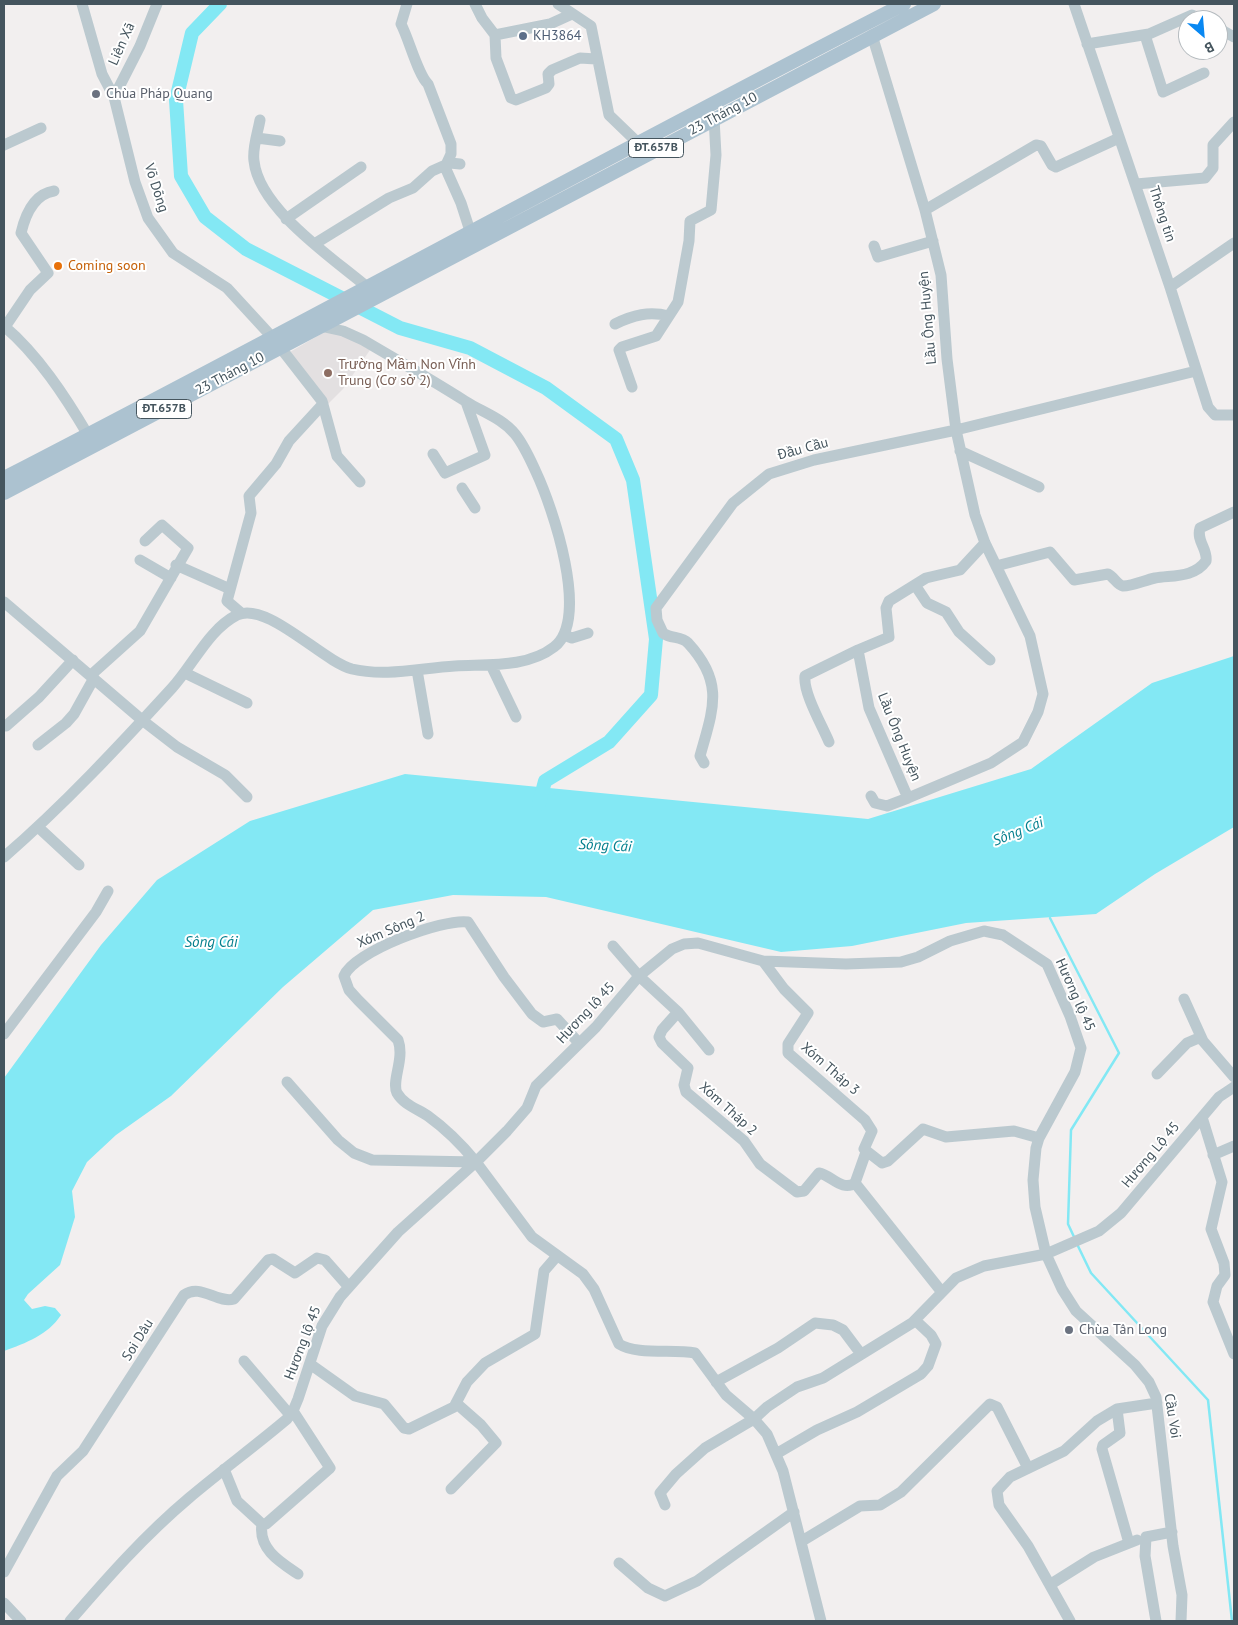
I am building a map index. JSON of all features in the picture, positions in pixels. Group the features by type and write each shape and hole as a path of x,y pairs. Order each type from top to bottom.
{"main road":[{"name":"23 Tháng 10","path":"4,493 276,342 303,321 471,234 637,142 904,4"},
{"name":"23 Tháng 10","path":"4,478 276,342 322,325 934,4"},
{"path":"637,142 644,155"}],"street":[{"name":"Võ Dõng","path":"82,4 102,74 114,97 136,182 148,218 173,253 227,288 276,342 323,404"},
{"name":"Liên Xã","path":"114,97 140,46 157,4"},
{"path":"407,4 401,24 411,44 422,78 428,84 451,144 451,154 445,164"},
{"path":"475,4 482,18 495,35 496,58 509,92 512,98 516,100 546,88 549,84 548,74 552,70 580,58 596,59"},
{"path":"558,4 591,26 596,59 609,115 637,142"},
{"name":"Thông tin","path":"1074,4 1211,412 1221,416 1234,415"},
{"path":"495,35 550,24 572,14"},
{"path":"1087,44 1145,35 1178,21"},
{"name":"Lầu Ông Huyện","path":"858,650 870,708 908,798 992,762 1011,750 1026,738 1038,712 1043,690 1030,636 985,543 975,515 956,430 946,359 942,283 933,241 872,35"},
{"path":"1145,35 1163,92 1204,73"},
{"path":"632,387 619,350 622,347 656,336 680,296 690,221 710,211 712,208 716,155 714,118"},
{"path":"260,120 254,165 267,193 286,219 366,288"},
{"path":"1136,184 1204,178 1213,168 1213,145 1234,122"},
{"path":"4,145 41,128"},
{"path":"257,138 280,141"},
{"path":"925,210 1036,145 1039,144 1056,167 1119,138"},
{"path":"445,164 471,234"},
{"path":"316,243 389,198 413,188 430,172 445,164 460,164"},
{"path":"286,219 361,167"},
{"path":"54,191 42,195 33,204 21,233 48,273 30,290 4,326 41,366 65,397 88,435"},
{"path":"874,246 878,257 933,241"},
{"path":"1170,286 1234,243"},
{"path":"615,324 642,314 654,313 669,316"},
{"path":"4,856 38,827 142,720 185,673 214,634 227,622 241,614 257,614 274,621 333,660 352,668 390,673 516,662 538,656 558,644 564,635 568,622 569,593 556,524 542,485 514,433 490,415 466,402 448,389 357,337 322,325"},
{"name":"Đầu Cầu","path":"704,764 700,756 715,696 710,677 686,642 663,633 657,620 656,608 733,502 765,476 783,468 956,430 1196,371"},
{"path":"433,454 445,473 486,455 466,402"},
{"path":"323,404 336,456 360,482"},
{"path":"241,614 227,601 251,513 249,496 276,464 288,441 323,404"},
{"path":"960,451 1039,487"},
{"path":"462,488 475,508"},
{"path":"996,566 1050,552 1074,580 1108,574 1124,586 1154,578 1179,577 1200,567 1206,561 1206,554 1199,538 1200,528 1234,512"},
{"path":"38,745 66,723 74,714 92,677 140,631 171,578 176,565 188,548 162,525 145,540"},
{"path":"829,742 815,712 806,686 805,676 890,636 887,604 892,598 931,576 960,570 985,543"},
{"path":"140,560 171,578"},
{"path":"176,565 230,589"},
{"path":"915,585 927,603 946,612 959,632 990,660"},
{"path":"4,602 142,720 177,746 225,775 248,797"},
{"path":"564,635 572,638 588,633"},
{"path":"6,726 39,697 73,660"},
{"path":"491,665 516,718"},
{"path":"417,670 428,734"},
{"path":"185,673 247,703"},
{"path":"871,796 875,803 884,806 908,798"},
{"path":"38,827 79,865"},
{"path":"4,1034 96,912 108,891"},
{"name":"Xóm Sông 2","path":"476,1162 448,1131 428,1116 406,1104 398,1094 395,1087 402,1050 398,1040 350,990 344,976 346,970 361,959 400,940 451,922 468,922 504,977 532,1014 543,1022 557,1019 580,1043"},
{"name":"Hương lộ 45","path":"70,1621 134,1549 188,1499 255,1447 292,1413 330,1310 348,1286 398,1232 476,1162 527,1108 536,1086 580,1043 639,976 672,949 690,943 706,944 763,961 846,964 906,961 950,941 984,931 1003,935 1047,964 1081,1048 1075,1072 1039,1138 1034,1169 1034,1192 1039,1227 1046,1254"},
{"path":"613,946 639,976 678,1012 709,1050"},
{"name":"Xóm Tháp 3","path":"763,961 784,989 808,1014 788,1044 788,1053 868,1124 872,1131 864,1147 866,1152 855,1183"},
{"path":"1184,999 1201,1036 1234,1077"},
{"name":"Xóm Tháp 2","path":"678,1012 662,1030 659,1037 662,1043 688,1068 685,1090 744,1141 760,1164 797,1192 804,1191 819,1173 843,1186 855,1183"},
{"path":"1157,1074 1187,1043 1201,1036"},
{"path":"287,1082 338,1140 354,1153 372,1160 476,1162 522,1227 532,1238 583,1274 594,1289 619,1344 637,1350 675,1350 695,1353 726,1395 754,1419 767,1434 783,1471 802,1542 817,1620"},
{"name":"Hương Lộ 45","path":"665,1505 660,1493 693,1457 754,1419 767,1407 797,1387 823,1378 915,1320 941,1291 956,1278 978,1268 1046,1254 1086,1237 1117,1219 1219,1097 1234,1087"},
{"path":"1202,1117 1222,1182 1211,1229 1230,1277 1217,1286 1213,1302 1234,1354"},
{"path":"866,1152 885,1163 924,1129 946,1137 1014,1131 1039,1138"},
{"path":"1213,1155 1234,1146"},
{"path":"855,1183 941,1291"},
{"name":"Cầu Voi","path":"1046,1254 1062,1289 1076,1311 1144,1374 1158,1402 1172,1532 1182,1595 1182,1621"},
{"path":"310,1364 355,1396 384,1404 404,1428 409,1429 430,1420 454,1407 467,1382 485,1363 534,1334 544,1271 557,1256"},
{"name":"Soi Dâu","path":"4,1572 57,1476 84,1451 184,1295 189,1291 201,1291 228,1301 234,1299 268,1260 274,1260 295,1273 317,1258 325,1260 348,1286"},
{"path":"776,1454 816,1430 858,1412 926,1370 936,1344 931,1335 915,1320"},
{"path":"716,1382 778,1348 815,1323 833,1325 843,1330 861,1354"},
{"path":"244,1361 292,1413 330,1468 266,1524 262,1524"},
{"path":"1070,1621 1056,1598 1051,1584 998,1501 997,1491 1002,1484 1028,1468 1064,1451 1097,1421 1117,1409 1158,1402"},
{"path":"451,1490 496,1443 481,1425 456,1403"},
{"path":"802,1542 860,1506 880,1505 901,1492 990,1404 997,1407 1028,1468"},
{"path":"1117,1409 1120,1433 1103,1445 1102,1449 1129,1543"},
{"path":"224,1470 237,1500 262,1524 264,1542 270,1554 298,1574"},
{"path":"619,1563 648,1588 665,1596 698,1581 794,1512"},
{"path":"1051,1584 1094,1557 1129,1543 1172,1532"},
{"path":"1146,1538 1145,1556 1156,1621"},
{"path":"4,1602 21,1621"}],"shaded area":[{"name":"Trường Mầm Non Vĩnh Trung (Cơ sở 2)","path":"326,331 343,333 370,350 343,389 327,405 290,352"}],"water":[{"name":"Sông Cái","path":"1234,656 1234,827 1155,874 1096,914 966,923 852,946 781,952 546,897 453,895 373,910 283,987 171,1096 116,1135 87,1162 72,1191 75,1217 60,1265 28,1294 24,1300 32,1309 45,1306 55,1308 61,1315 43,1333 4,1351 4,1078 101,945 157,880 250,821 405,774 868,819 1031,769 1152,683"}],"waterway":[{"path":"220,4 192,33 176,100 181,176 205,217 246,249 400,328 470,348 546,388 616,439 633,480 656,639 651,695 609,742 545,781 539,804"},
{"path":"1050,918 1119,1053 1071,1130 1068,1224 1075,1239"},
{"path":"1077,1244 1091,1273 1208,1400 1232,1621"}],"place":[{"name":"KH3864","path":"523,36"},
{"name":"Chùa Pháp Quang","path":"96,94"},
{"name":"Coming soon","path":"58,266"},
{"name":"Trường Mầm Non Vĩnh Trung (Cơ sở 2)","path":"328,373"},
{"name":"Chùa Tân Long","path":"1069,1330"}]}
